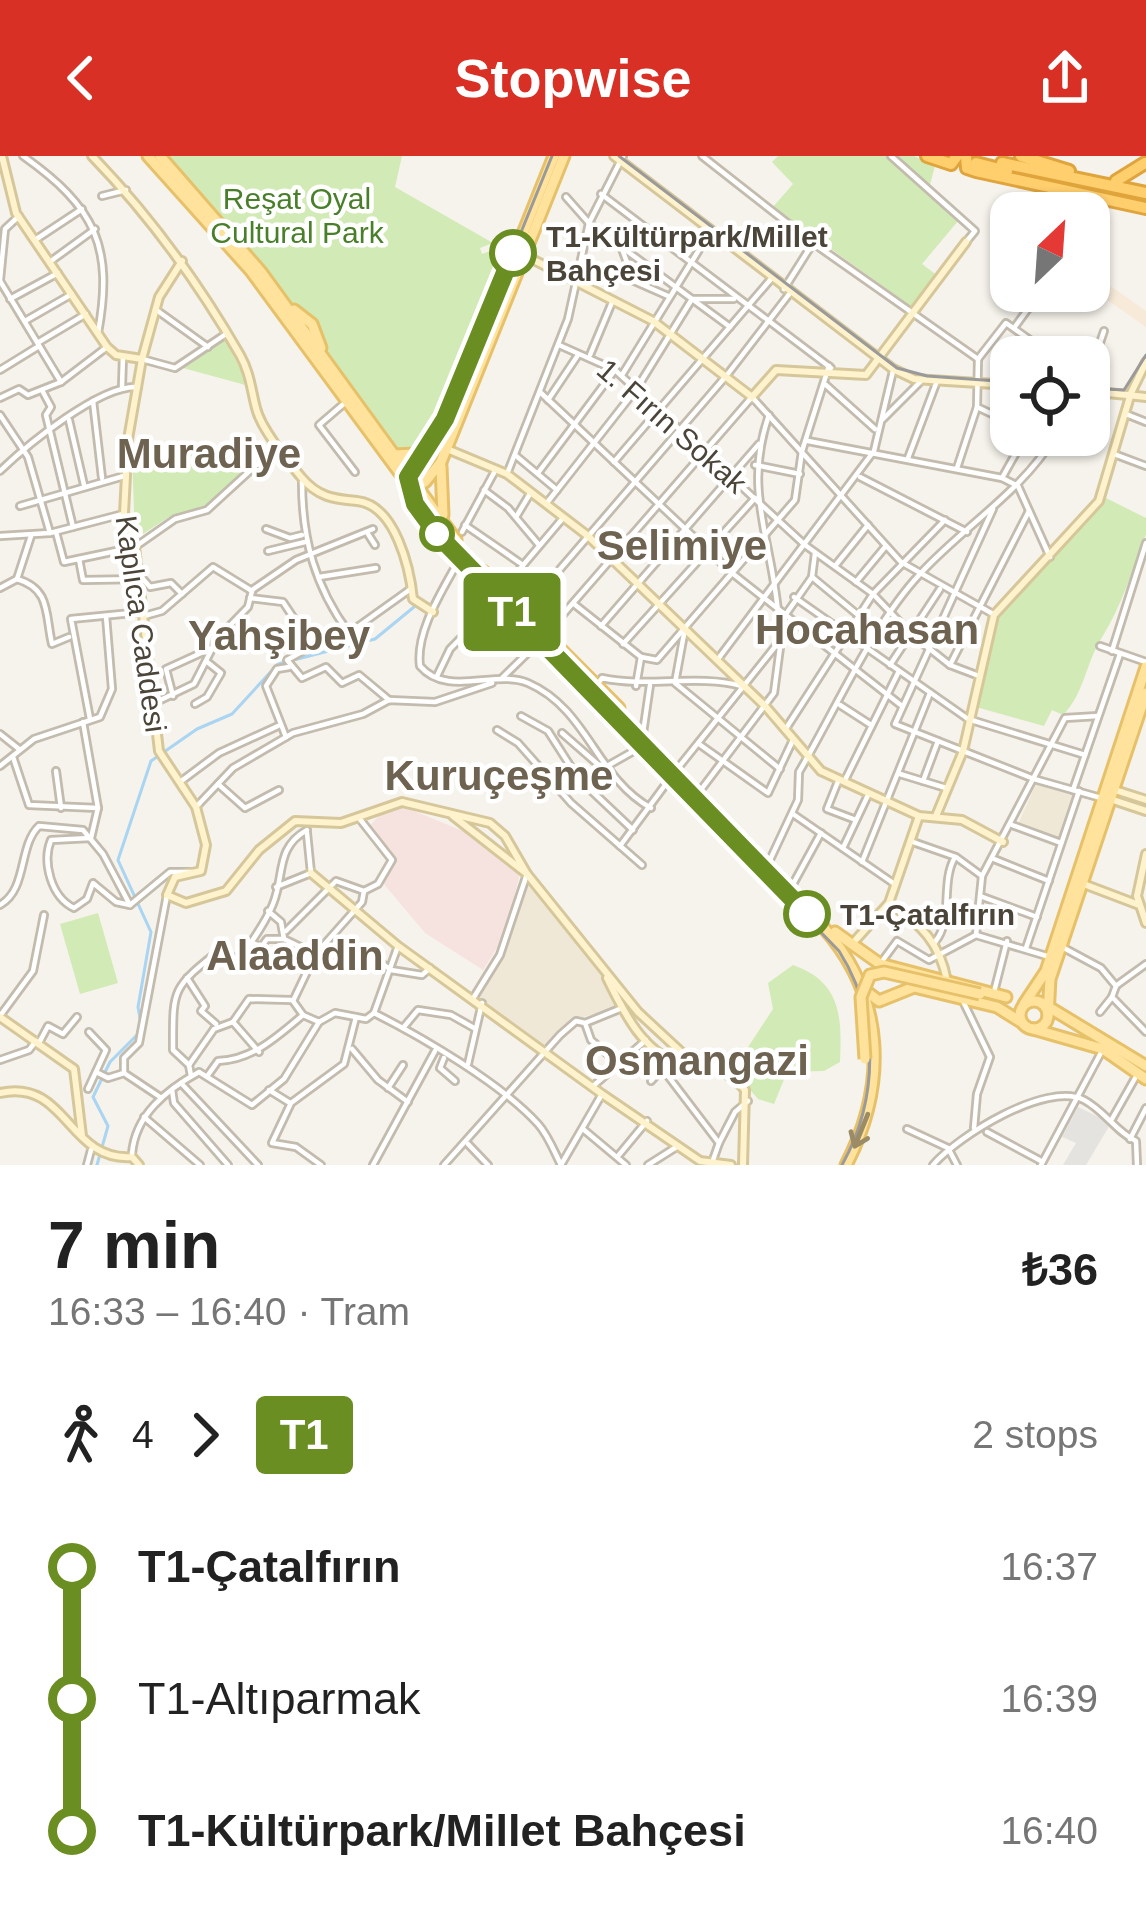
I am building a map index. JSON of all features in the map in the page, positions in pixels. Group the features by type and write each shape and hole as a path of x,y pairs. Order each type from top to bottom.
{"highway":[{"path":"927,156 1145,195"},
{"path":"1021,156 1116,181 1145,195"},
{"path":"1145,163 1138,174 1145,195"},
{"path":"1116,181 1145,163"}],"main road":[{"path":"2,156 19,216 107,347 142,359"},
{"path":"92,156 126,190 182,261 250,375 256,410 302,480 329,499 359,501 376,512 404,550 413,599 433,612"},
{"path":"148,156 251,271 347,401 501,594 597,685 644,738"},
{"path":"160,156 286,305 395,455 461,556 842,942 880,964 1006,997"},
{"path":"439,466 425,466 554,156"},
{"path":"413,484 439,466 447,449 564,156"},
{"path":"619,157 878,360 922,380 990,384"},
{"path":"526,256 653,321 752,398 776,370 866,375 966,242"},
{"name":"Kaplıca Caddesi","path":"182,261 155,309 142,359 124,513 135,547 150,705 158,742 163,758 196,807 207,854 197,872"},
{"path":"936,816 963,751 994,615 1099,502 1131,393 1146,362"},
{"path":"1110,392 1146,397"},
{"path":"413,484 435,443"},
{"path":"395,455 414,454 435,443"},
{"path":"447,449 507,474 588,536 766,707 806,760 919,817 962,820 1003,842"},
{"path":"439,466 444,520"},
{"path":"1021,1022 1037,1005 1062,947 1146,664"},
{"path":"1033,1029 1046,1024 1037,1005 1050,956 1146,693"},
{"path":"676,771 842,942 865,987 871,1084 865,1124 846,1165"},
{"path":"1108,795 1146,800"},
{"path":"1108,795 1146,811"},
{"path":"197,872 175,877 167,895 186,903 214,898 236,882 285,826 359,818 388,803 443,811 498,828 527,874 638,1012 695,1065"},
{"path":"443,811 527,874"},
{"path":"842,942 890,903 919,817"},
{"path":"1146,854 1137,896 1146,922"},
{"path":"311,873 398,946 592,1087 680,1144 699,1163 713,1160 731,1165"},
{"path":"1082,881 1137,896"},
{"path":"1082,881 1139,906"},
{"path":"890,903 934,942 941,952 946,981"},
{"path":"600,964 622,1008 646,1040 669,1058 728,1071 748,1100 742,1165"},
{"path":"865,987 874,968 896,969"},
{"path":"871,1084 861,997 870,975 884,972 1006,997 1077,1022"},
{"path":"1050,979 1054,1001 1143,1072"},
{"path":"865,987 885,1000 914,988 997,1007 1033,1029 1103,1049 1143,1072"},
{"path":"0,1017 74,1069 83,1139"},
{"path":"1077,1022 1068,1029 1077,1040"},
{"path":"0,1093 27,1091 41,1097 106,1161 132,1157 139,1165"}],"street":[{"path":"23,156 82,208 95,229 106,260 98,333"},
{"path":"702,156 812,243 978,359 982,383 957,468"},
{"path":"891,156 975,231 966,242"},
{"path":"507,474 559,345 578,283 589,223 619,157"},
{"path":"102,196 126,190"},
{"path":"601,194 769,323 878,427"},
{"path":"566,197 589,223 730,327"},
{"path":"35,240 82,208"},
{"path":"19,216 5,229 0,281 61,382"},
{"path":"50,261 95,229"},
{"path":"622,376 711,232"},
{"path":"524,612 769,323 812,243"},
{"path":"621,246 634,281 668,296"},
{"path":"9,299 58,273"},
{"path":"614,462 771,279"},
{"path":"23,322 72,294"},
{"path":"692,299 738,299"},
{"path":"546,504 637,388 692,299"},
{"path":"590,355 613,300"},
{"path":"155,309 209,347"},
{"path":"1014,328 1026,312"},
{"path":"0,370 86,314"},
{"path":"978,359 1006,323 1025,336"},
{"path":"1103,336 1104,332"},
{"path":"142,359 175,368 226,334"},
{"name":"1. Fırın Sokak","path":"559,345 615,370 805,545 873,594 928,649 950,665 980,676"},
{"path":"0,398 19,389 28,395 43,392 107,347"},
{"path":"548,400 578,354"},
{"path":"122,386 123,356"},
{"path":"718,659 874,451 893,369"},
{"path":"538,473 615,370"},
{"path":"574,604 641,657 657,660 795,500 802,451 828,376"},
{"path":"878,427 922,380"},
{"path":"908,458 937,381"},
{"path":"0,471 21,448 93,401 122,386 138,387"},
{"path":"43,392 73,527"},
{"path":"540,392 732,573 902,706"},
{"path":"196,807 233,768 287,737 389,700 435,702 499,681 574,604 752,398 901,562 994,615"},
{"path":"93,401 102,480"},
{"path":"347,401 320,424 355,472"},
{"path":"977,407 990,413"},
{"path":"1126,414 1146,422"},
{"path":"0,415 21,448 64,562 135,547 175,519 206,510 279,444"},
{"path":"700,791 774,693 781,615 768,530 755,498 755,465 769,415"},
{"path":"69,420 85,486"},
{"path":"805,441 1002,478 1018,486 1051,557"},
{"path":"601,626 759,445"},
{"path":"514,454 556,490"},
{"path":"1114,454 1146,466"},
{"path":"1002,478 1014,456"},
{"path":"769,862 793,814 806,760 890,610 919,574 1018,486 1042,456"},
{"path":"755,465 800,474"},
{"path":"496,469 464,528 523,565"},
{"path":"858,475 967,532"},
{"path":"20,506 125,476"},
{"path":"302,480 303,538 331,608 349,633"},
{"path":"484,490 539,545"},
{"path":"516,517 531,492"},
{"path":"623,644 755,498"},
{"path":"994,508 895,724 1034,779 1108,795"},
{"path":"950,665 1029,511"},
{"path":"0,536 32,536 124,513"},
{"path":"436,677 450,649 563,518"},
{"path":"785,730 873,594 945,520"},
{"path":"835,566 868,525"},
{"path":"266,529 303,538"},
{"path":"150,705 194,684 212,648 251,595 296,560 370,532 375,544"},
{"path":"0,588 17,579 32,536"},
{"path":"268,550 303,538"},
{"path":"1112,651 1146,543"},
{"path":"856,582 885,547"},
{"path":"781,615 812,577 815,553"},
{"path":"461,556 433,612 418,654 421,666 436,677 522,680 555,699 582,726 608,770"},
{"path":"80,559 82,580 139,579 150,587 171,583 182,594"},
{"path":"91,838 98,808 71,619 162,611 213,567 251,595 283,602 298,623 328,635 349,633 412,588"},
{"path":"319,578 376,568"},
{"path":"517,573 541,592"},
{"path":"812,577 858,615"},
{"path":"17,579 43,593 52,644 71,637"},
{"path":"890,665 941,588"},
{"path":"794,597 968,719 1084,755"},
{"path":"0,766 20,750 100,717 112,689 106,616"},
{"path":"675,682 685,629"},
{"path":"287,737 278,727 266,686 277,669 328,635"},
{"path":"619,847 782,638"},
{"path":"1100,646 1146,664"},
{"path":"173,696 166,669 212,648"},
{"path":"1026,948 1120,654"},
{"path":"636,686 641,657"},
{"path":"195,704 207,697 221,670 206,661"},
{"path":"288,663 302,677 326,667 341,683 359,675 389,700"},
{"path":"856,820 827,809 899,671"},
{"path":"597,685 602,678 636,686 722,680 745,687"},
{"path":"675,682 780,770"},
{"path":"194,684 207,697"},
{"path":"608,770 644,738 650,685"},
{"path":"862,862 930,693"},
{"path":"840,705 872,725"},
{"path":"521,716 548,731 578,778 633,830"},
{"path":"976,935 982,876 1065,718 1098,716"},
{"path":"179,782 219,753 278,727"},
{"path":"496,730 518,742 642,865"},
{"path":"562,733 651,808"},
{"path":"0,734 20,750"},
{"path":"698,744 768,793 793,740"},
{"path":"923,781 938,741"},
{"path":"13,757 29,805 98,808"},
{"path":"56,771 61,808"},
{"path":"898,773 946,788"},
{"path":"218,784 245,808 279,790"},
{"path":"843,848 869,792"},
{"path":"35,796 37,806"},
{"path":"793,814 896,885"},
{"path":"293,1001 315,955 356,909 364,891 378,884 392,860 359,818"},
{"path":"1012,824 1061,843"},
{"path":"0,905 8,901 27,860 31,833 39,826 83,830 134,903"},
{"path":"276,887 311,873 306,826"},
{"path":"191,1076 189,1065 173,1050 172,1000 187,978 221,949 238,962 268,911 282,857 292,838 306,826"},
{"path":"792,886 821,833"},
{"path":"91,838 51,840 46,852 56,892 74,908 97,883 116,902 134,903 170,872 197,872"},
{"path":"911,841 955,856 982,876"},
{"path":"89,857 98,847"},
{"path":"934,942 941,934 946,874 955,856"},
{"path":"994,859 1049,881"},
{"path":"473,997 500,956 527,874"},
{"path":"284,940 286,931 336,881 364,891"},
{"path":"124,1073 124,1058 140,1043 167,895"},
{"path":"980,896 1037,917"},
{"path":"268,911 286,931"},
{"path":"0,1017 32,971 44,915"},
{"path":"880,964 897,941 929,960 976,935 1050,956"},
{"path":"251,942 261,947 268,939 284,940 340,966 365,952 391,970 422,975 430,968"},
{"path":"994,992 1007,941"},
{"path":"374,1013 398,946"},
{"path":"1062,947 1101,968 1116,986"},
{"path":"1100,1012 1116,986 1146,964"},
{"path":"187,978 205,1006 201,1011 218,1025"},
{"path":"189,1065 218,1025 233,1022 249,999 283,996 304,1016 319,1022"},
{"path":"1112,997 1146,1033"},
{"path":"962,998 990,1057 977,1094 974,1128"},
{"path":"474,1028 482,1004"},
{"path":"444,1165 576,1021 622,1008"},
{"path":"403,1028 418,1010 451,1015 474,1028 479,1031 467,1066"},
{"path":"132,1157 145,1117 172,1088 191,1076 208,1075 252,1105 284,1079 319,1022 335,1013 356,1017 374,1013 444,1058 467,1066 535,1120 561,1165 602,1094"},
{"path":"208,1075 218,1061 235,1062 259,1052 304,1016"},
{"path":"0,1060 28,1050 48,1026 63,1034 77,1017"},
{"path":"356,1017 349,1037 352,1049 408,1102"},
{"path":"233,1022 259,1052"},
{"path":"585,1022 591,1040 620,1065"},
{"path":"88,1032 106,1050 88,1089"},
{"path":"592,1087 646,1040"},
{"path":"321,1165 296,1147 272,1143 291,1103 344,1064 352,1049"},
{"path":"989,1128 1042,1163 1103,1049"},
{"path":"376,1164 435,1051"},
{"path":"444,1058 440,1068 455,1082"},
{"path":"651,1081 669,1058"},
{"path":"388,1088 403,1065"},
{"path":"664,1067 719,1143"},
{"path":"1112,1119 1143,1072"},
{"path":"97,1073 108,1078 124,1073"},
{"path":"124,1073 160,1097"},
{"path":"181,1083 258,1165"},
{"path":"172,1088 174,1103 229,1165"},
{"path":"268,1090 291,1103"},
{"path":"933,1165 974,1128 989,1128 1041,1099 1079,1097 1133,1140"},
{"path":"713,1160 735,1112 748,1100"},
{"path":"1137,1165 1133,1140 1146,1108"},
{"path":"145,1117 197,1164"},
{"path":"618,1156 647,1121"},
{"path":"907,1129 948,1148 957,1165"},
{"path":"583,1130 626,1165"},
{"path":"1133,1140 1146,1137"},
{"path":"468,1144 488,1165"},
{"path":"648,1165 680,1144"},
{"path":"87,1165 94,1152"}],"shaded area":[{"path":"1110,286 1146,311 1146,327 1110,302"},
{"path":"1036,784 1074,795 1060,839 1018,824"},
{"path":"402,806 468,833 520,874 504,937 483,970 425,933 383,883 391,850 367,829 384,810"},
{"path":"527,879 598,966 616,1008 576,1019 548,1052 477,998 502,956"},
{"path":"1078,1107 1111,1123 1086,1165 1063,1165 1076,1143 1062,1137"}],"green space":[{"name":"Reşat Oyal Cultural Park","path":"167,156 402,156 395,187 493,243 480,248 482,254 515,242 433,436 415,449 396,452 321,344 314,321 294,307 260,260"},
{"path":"778,156 914,156 935,166 928,192 958,221 922,264 938,276 913,308 773,207 793,184 772,162"},
{"path":"225,339 249,386 183,368"},
{"path":"217,449 250,465 206,509 169,517 135,539 132,452"},
{"path":"1106,498 1146,518 1146,534 1076,698 1063,715 1052,710 1044,726 976,707 998,619"},
{"path":"98,913 118,983 80,994 60,924"},
{"path":"793,965 821,981 835,1003 840,1062 824,1071 787,1072 774,1104 758,1099 733,1070 773,1009 768,983"}],"waterway":[{"path":"141,1024 138,1007 151,932 118,860 151,761 197,729 232,714 278,664 375,639 414,607"},
{"path":"97,1165 108,1126 93,1097 110,1062 139,1033"}],"tram line":[{"path":"552,156 445,419 408,477 415,504 460,559 839,951 862,1002 870,1057 863,1113 842,1165"},
{"path":"619,156 897,368 927,376 990,380"},
{"name":"T1","path":"513,253 445,419 408,477 415,504 479,579 807,914"},
{"path":"1110,389 1124,390 1146,355"}],"place":[{"name":"T1-Kültürpark/Millet Bahçesi","path":"513,253"},
{"name":"T1-Çatalfırın","path":"807,914"}],"district":[{"name":"Muradiye","path":"209,453"},
{"name":"Selimiye","path":"682,545"},
{"name":"Hocahasan","path":"867,629"},
{"name":"Yahşibey","path":"279,635"},
{"name":"Kuruçeşme","path":"499,775"},
{"name":"Alaaddin","path":"295,955"},
{"name":"Osmangazi","path":"697,1060"}]}
